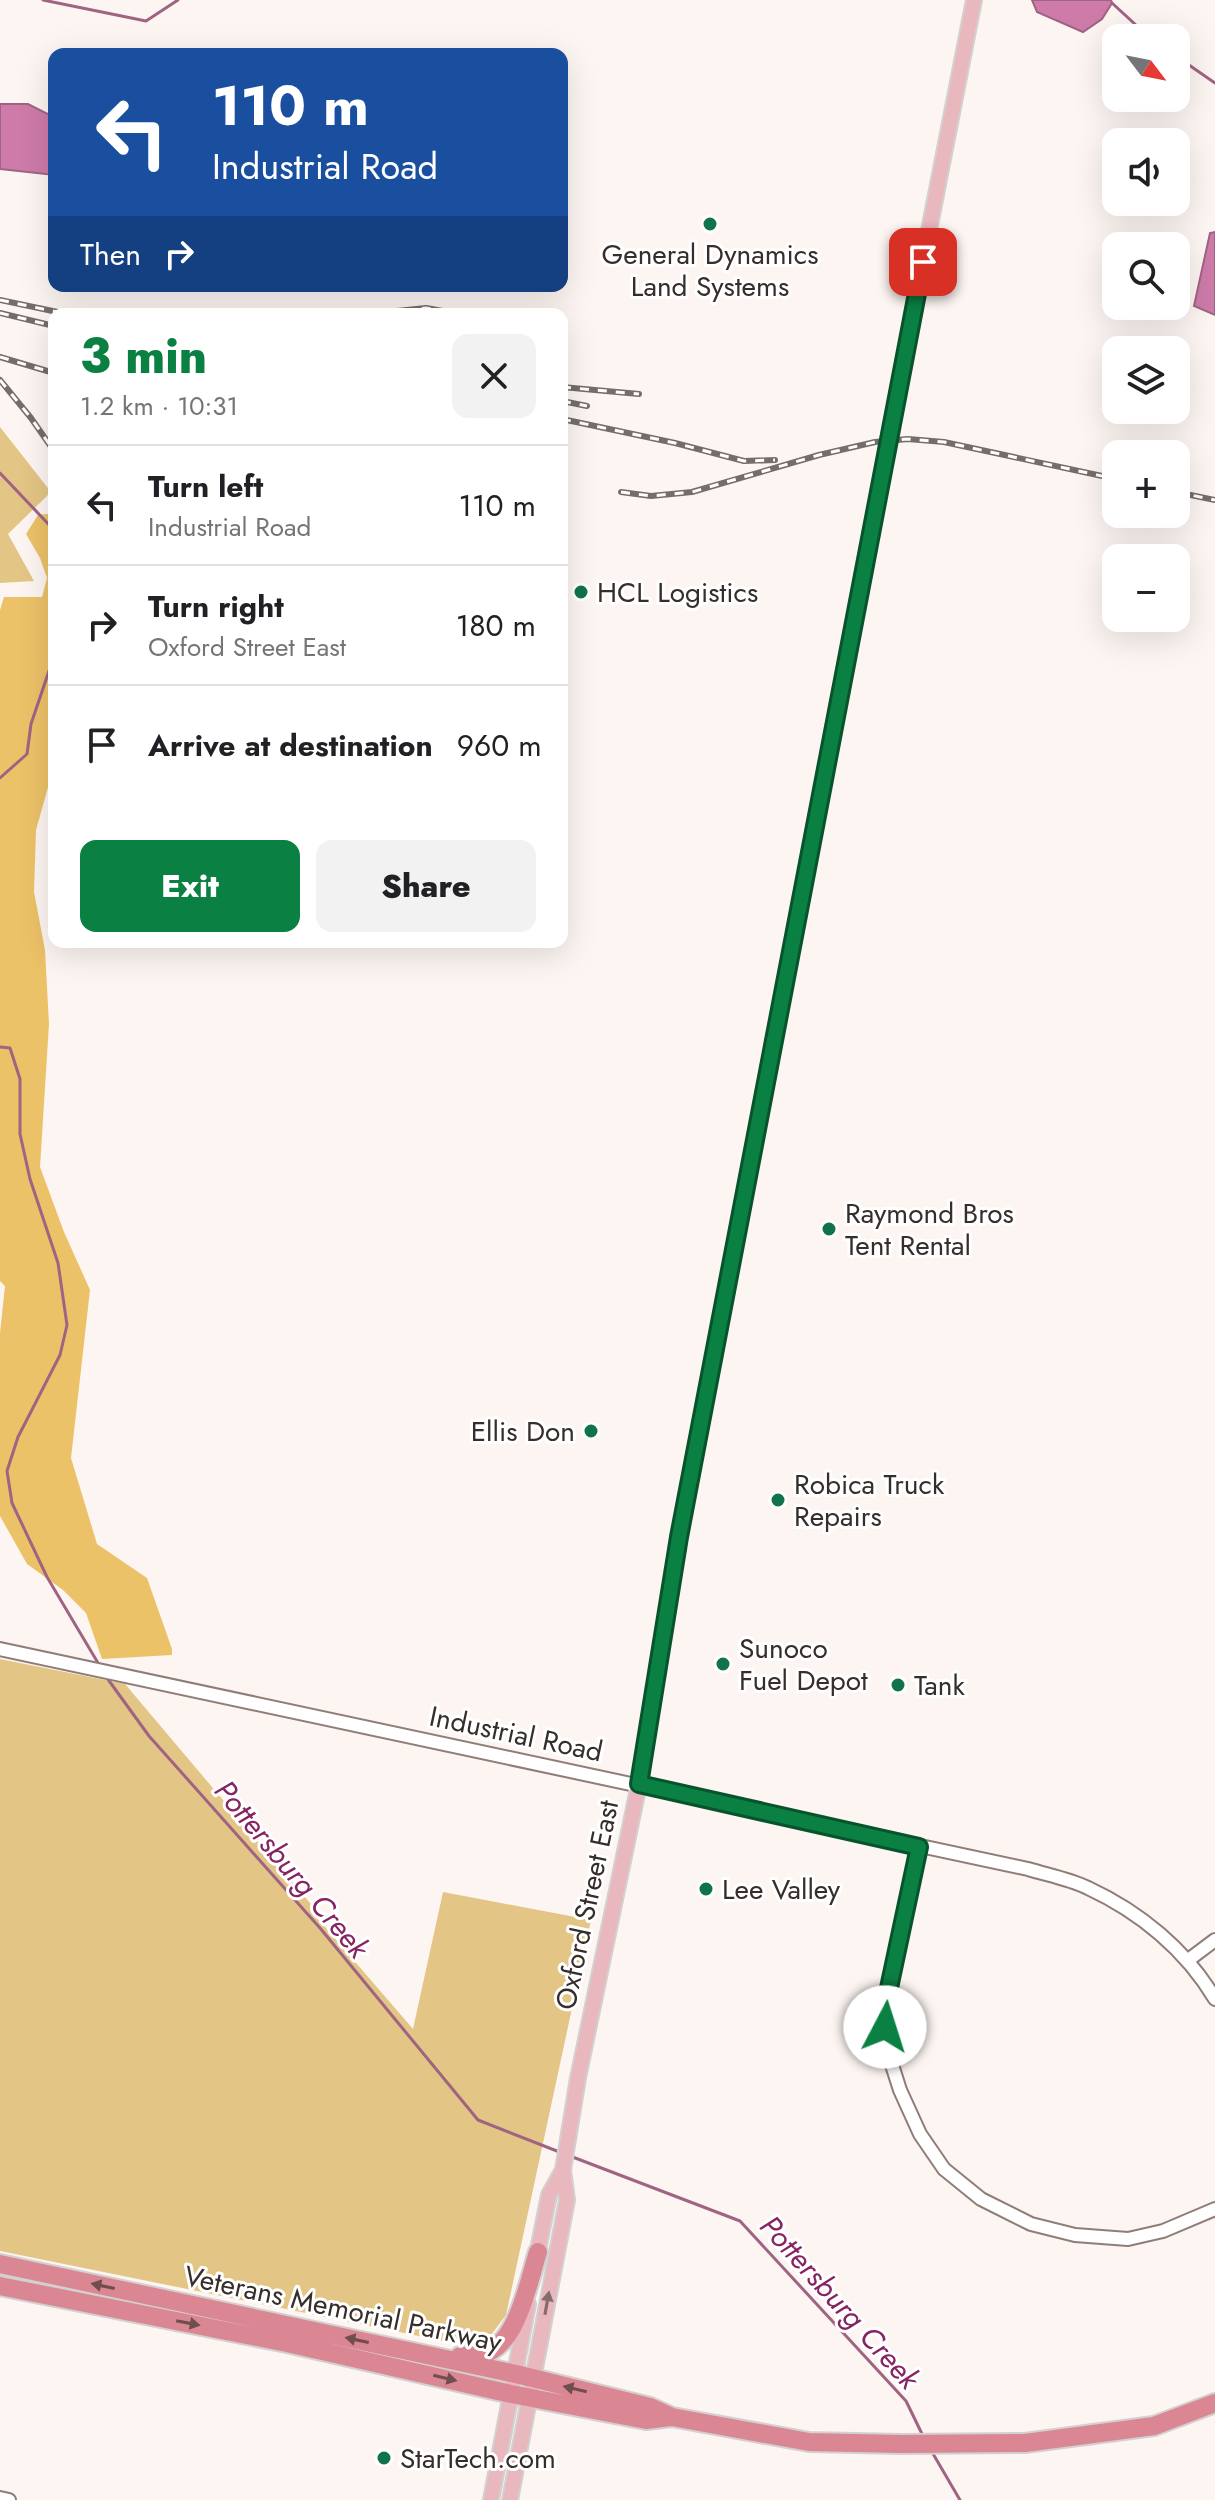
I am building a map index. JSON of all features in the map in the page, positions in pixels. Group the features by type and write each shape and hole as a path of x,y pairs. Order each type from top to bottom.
{"highway":[{"path":"433,2356 481,2355 496,2347 519,2314 538,2252"},
{"name":"Veterans Memorial Parkway","path":"0,2264 433,2356 526,2384 650,2407 672,2417 809,2442 1025,2443 1154,2426 1215,2403"},
{"name":"Veterans Memorial Parkway","path":"0,2286 287,2343 511,2394 526,2384"}],"main road":[{"name":"Oxford Street East","path":"526,2384 567,2200 563,2170 578,2078 639,1784 679,1537 974,0"},
{"name":"Oxford Street East","path":"510,2500 526,2384 538,2252 549,2195 563,2170"},
{"path":"491,2500 511,2394"}],"street":[{"name":"Industrial Road","path":"0,1649 1028,1869 1086,1887 1129,1911 1160,1933 1203,1978 1215,1999"},
{"path":"919,1847 886,2002 885,2043 900,2090 920,2134 944,2169 981,2199 1031,2224 1075,2235 1128,2239 1163,2231 1215,2209"},
{"path":"1187,1961 1215,1940"},
{"path":"0,2498 9,2500"}],"shaded area":[{"path":"1032,0 1111,0 1112,3 1102,19 1083,32 1037,12"},
{"path":"0,104 28,104 48,114 48,174 0,169"},
{"path":"1215,232 1215,315 1194,306 1210,233"},
{"path":"0,427 48,488 48,495 8,534 34,581 0,583"},
{"path":"48,514 48,787 36,830 34,892 45,950 49,1024 40,1167 90,1290 71,1458 97,1544 147,1578 172,1655 102,1659 86,1613 63,1590 27,1564 0,1516 0,1333 5,1286 0,1281 0,610 4,597 42,597 47,578 26,534 38,515"},
{"path":"0,1659 125,1684 413,2029 443,1892 591,1920 506,2315 488,2339 468,2346 0,2251"}],"waterway":[{"path":"43,0 146,21 178,0"},
{"path":"1112,3 1135,24"},
{"path":"1190,66 1215,83"},
{"name":"Pottersburg Creek","path":"0,473 48,524"},
{"name":"Pottersburg Creek","path":"0,778 27,754 31,724 48,674"},
{"name":"Pottersburg Creek","path":"0,1047 10,1048 20,1079 20,1134 30,1179 58,1263 67,1325 60,1355 18,1437 7,1471 12,1503 47,1577 101,1668"},
{"name":"Pottersburg Creek","path":"107,1678 149,1736 320,1928 478,2120 562,2153"},
{"name":"Pottersburg Creek","path":"570,2156 740,2221 906,2401 924,2438"},
{"name":"Pottersburg Creek","path":"932,2452 960,2500"}],"railway":[{"path":"0,300 48,310"},
{"path":"0,313 48,325"},
{"path":"0,357 48,371"},
{"path":"0,380 48,442"},
{"path":"568,388 639,394"},
{"path":"568,402 587,406"},
{"path":"568,420 744,461 775,460"},
{"path":"621,492 651,496 692,492 819,455 875,442 908,439 944,442 1102,476"},
{"path":"1190,495 1215,500"}],"place":[{"name":"General Dynamics Land Systems","path":"710,224"},
{"name":"HCL Logistics","path":"581,592"},
{"name":"Raymond Bros Tent Rental","path":"829,1229"},
{"name":"Ellis Don","path":"591,1431"},
{"name":"Robica Truck Repairs","path":"778,1500"},
{"name":"Sunoco Fuel Depot","path":"723,1664"},
{"name":"Tank","path":"898,1685"},
{"name":"Lee Valley","path":"706,1889"},
{"name":"StarTech.com","path":"384,2458"}],"route":[{"path":"885,2027 886,2002 919,1847 639,1784 679,1537 923,262"}]}
